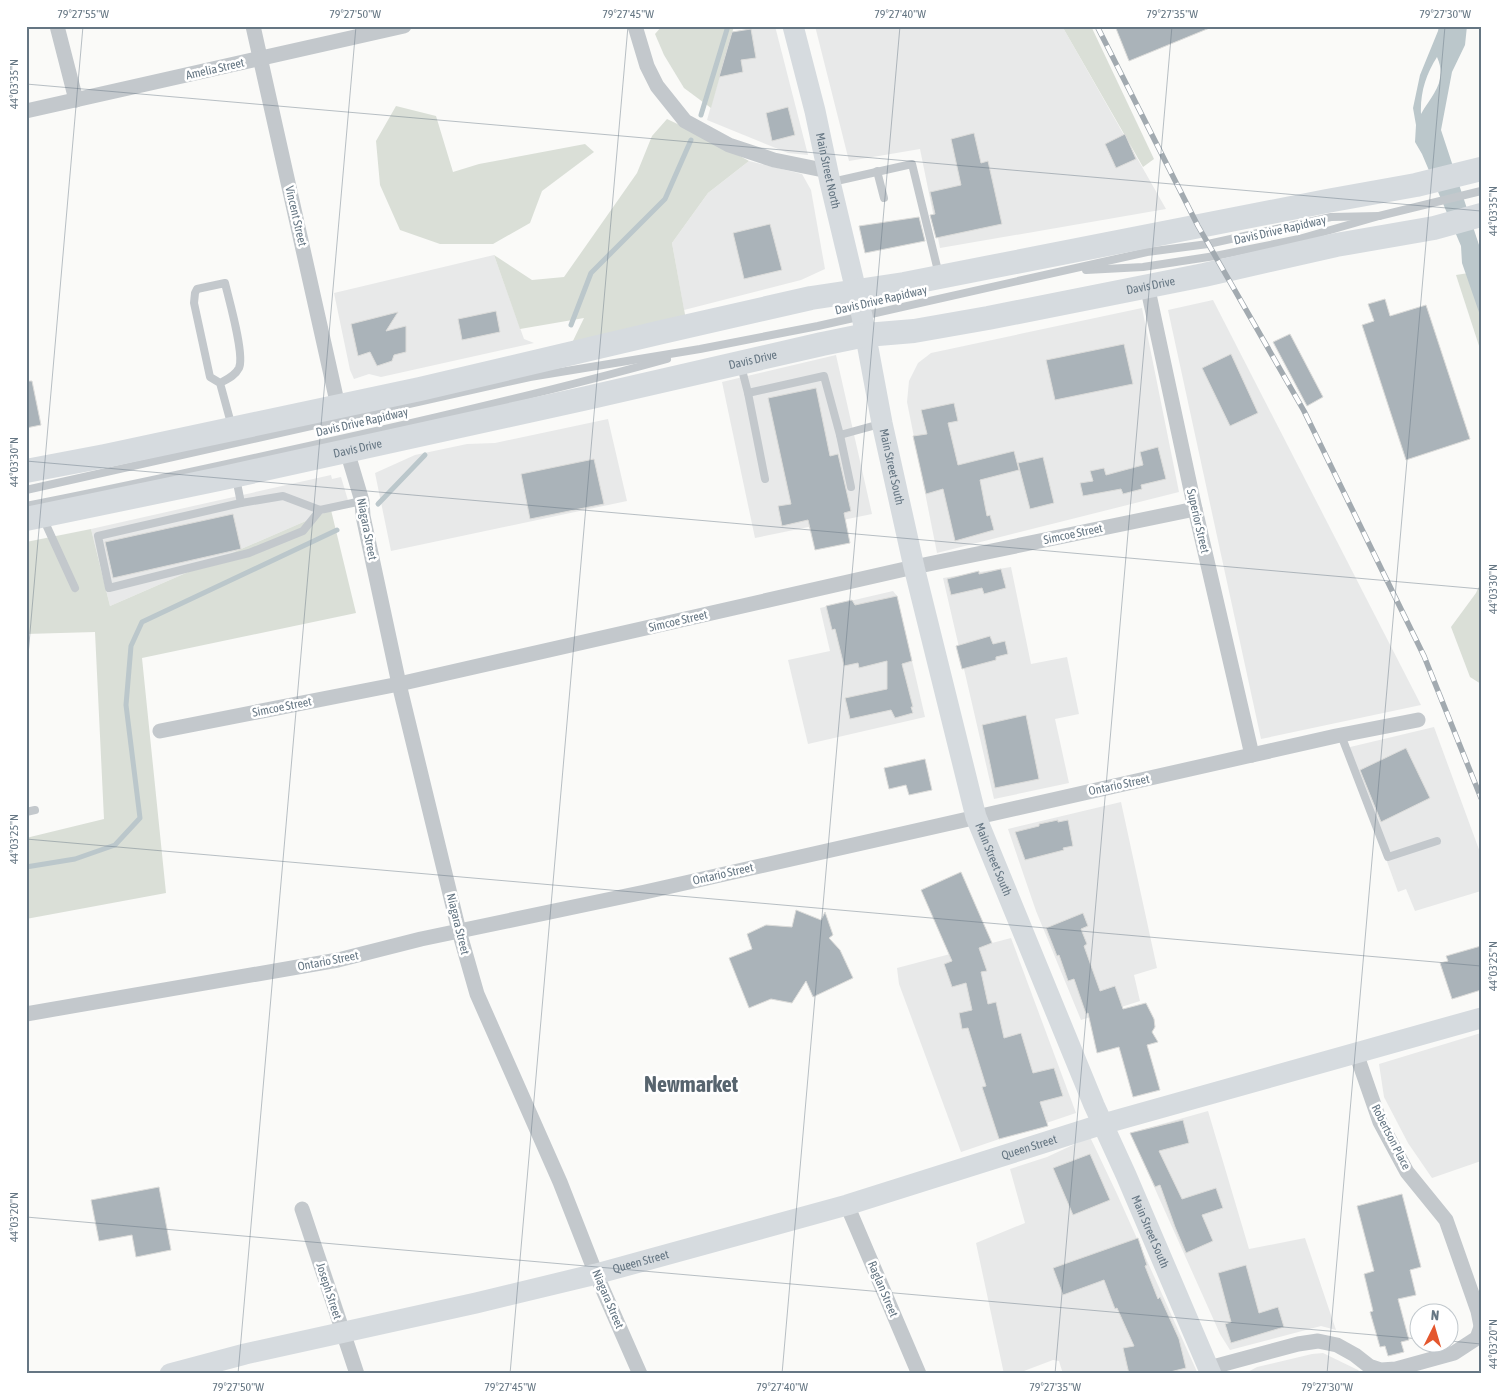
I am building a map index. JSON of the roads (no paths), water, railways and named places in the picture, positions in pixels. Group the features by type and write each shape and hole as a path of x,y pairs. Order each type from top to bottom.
{"main road":[{"name":"Main Street North","path":"793,26 816,111 864,326"},
{"path":"26,471 420,389 793,302 1419,195 1481,169"},
{"name":"Davis Drive","path":"32,514 236,475 740,363 864,326 914,331 979,320 1204,274 1335,237 1434,228 1481,215"},
{"name":"Main Street South","path":"864,326 882,423 914,567 976,816 1064,1035 1210,1371"},
{"name":"Queen Street","path":"171,1374 245,1354 596,1274 847,1205 1103,1124 1481,1018"}],"street":[{"path":"57,26 76,100"},
{"name":"Vincent Street","path":"253,26 338,406"},
{"name":"Amelia Street","path":"26,111 404,26"},
{"path":"636,26 646,66 657,86 685,121 729,145 829,176"},
{"name":"Superior Street","path":"1147,285 1195,509 1252,755"},
{"name":"Niagara Street","path":"347,450 362,501 363,516 399,684 459,931 477,994 560,1182 596,1274 640,1374"},
{"name":"Simcoe Street","path":"160,731 399,684 914,567 1195,509"},
{"name":"Ontario Street","path":"26,1014 338,960 459,931 654,890 976,816 1341,735 1418,720"},
{"name":"Robertson Place","path":"1210,1371 1298,1344 1318,1341 1343,1348 1369,1366 1381,1370 1396,1369 1454,1353 1477,1338 1481,1326 1478,1311 1446,1220 1407,1172 1380,1122 1356,1053"},
{"name":"Raglan Street","path":"847,1205 919,1374"},
{"name":"Joseph Street","path":"302,1209 357,1374"}],"lane":[{"path":"829,176 877,171 912,164 940,276"},
{"path":"877,171 884,198"},
{"name":"Davis Drive Rapidway","path":"1066,271 1143,267 1205,258 1299,238 1335,237 1419,195 1481,191"},
{"path":"1329,209 1335,237"},
{"name":"Davis Drive Rapidway","path":"26,490 530,377 700,349 818,326 864,326 1066,271 1147,252 1208,244 1329,209 1379,216"},
{"path":"220,383 235,374 240,366 241,354 225,283 197,289 194,303 210,376 220,383 232,429"},
{"name":"Davis Drive Rapidway","path":"32,514 271,455 582,383 700,349"},
{"path":"740,363 766,479"},
{"path":"748,393 824,376 840,435 851,488"},
{"path":"840,435 882,423"},
{"path":"236,475 241,503"},
{"path":"320,510 303,531 249,552 109,588 98,536 241,503 283,496 320,510 362,501"},
{"path":"32,514 75,588"},
{"path":"1341,735 1388,857 1437,841"},
{"path":"26,812 35,810"}],"waterway":[{"path":"701,115 728,26"},
{"path":"571,325 591,273 665,199 691,140"},
{"path":"378,504 425,455"},
{"path":"26,867 75,859 115,845 140,818 126,705 131,646 142,622 337,530"}],"railway":[{"path":"1097,26 1198,226 1304,411 1424,656 1481,798"}],"district":[{"name":"Newmarket","path":"691,1084"}]}
